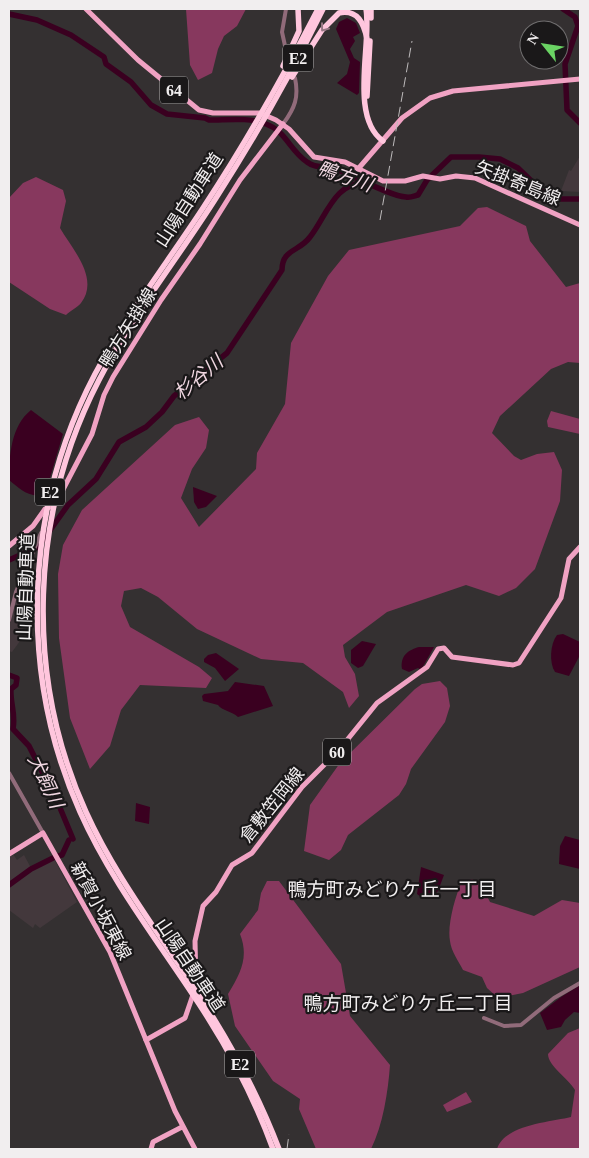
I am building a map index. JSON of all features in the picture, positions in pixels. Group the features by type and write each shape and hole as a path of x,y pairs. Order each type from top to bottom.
{"highway":[{"path":"268,105 299,31 298,9"},
{"name":"山陽自動車道","path":"279,1149 273,1140 231,1046 191,988 106,852 85,810 71,775 55,721 47,672 43,624 42,565 56,490 76,423 97,378 156,282 216,194 256,127 318,9"},
{"name":"山陽自動車道","path":"268,105 278,95 323,9"},
{"path":"369,9 371,18 367,98 374,123 382,141"},
{"path":"369,9 362,80 366,107 373,131 382,141"},
{"path":"278,95 334,16 345,12 357,16 365,28 367,39"},
{"name":"山陽自動車道","path":"273,1140 274,1149"}],"main road":[{"name":"矢掛寄島線","path":"86,9 138,60 199,110 213,113 260,113 282,125 314,157 338,160 390,182 405,181 425,176 442,179 456,176 475,178 580,226"},
{"path":"358,169 402,118 420,103 444,93 580,79"},
{"name":"鴨方矢掛線","path":"9,546 33,526 45,509 53,508 92,434 104,395 113,377 155,309 196,250 240,180 282,125"},
{"path":"33,526 39,528 42,532"},
{"name":"倉敷笠岡線","path":"146,1040 185,1018 196,986 195,941 201,912 206,901 216,892 232,865 252,853 302,787 339,750 377,703 427,667 438,649 444,648 452,657 513,665 518,662 561,598 569,559 580,547"},
{"path":"9,854 43,833"},
{"name":"新賀小坂東線","path":"43,833 106,944 146,1040"},
{"path":"146,1040 182,1127 195,1149"},
{"path":"151,1149 153,1142 182,1127"}],"street":[{"path":"286,9 282,32 287,55"},
{"path":"282,125 296,104 298,93 295,78"},
{"path":"9,620 16,592 53,508"},
{"path":"9,772 43,833"},
{"path":"484,1018 504,1026 521,1025 554,998 580,983"}],"shaded area":[{"path":"186,9 246,9 237,26 224,36 218,49 212,73 198,80 190,65"},
{"path":"347,18 356,23 360,33 353,37 355,41 350,49 354,58 360,62 359,93 357,95 337,83 347,74 350,62 336,29 339,22"},
{"path":"580,156 580,192 561,191 569,170 571,171"},
{"path":"36,177 63,190 66,201 60,228 77,254 86,274 86,293 81,303 66,315 50,309 9,282 9,198 23,183"},
{"path":"487,207 526,226 530,241 566,287 580,283 580,363 568,362 551,369 500,416 492,433 514,456 521,460 537,454 554,452 562,470 560,501 535,569 516,588 499,596 466,585 387,612 343,645 345,657 355,674 359,696 349,708 343,692 303,663 261,659 197,629 158,597 141,588 124,591 121,606 130,627 199,667 212,678 206,688 140,685 121,710 110,746 90,769 70,718 59,638 58,574 63,545 82,510 175,425 199,417 209,430 206,448 192,469 181,498 199,527 256,469 257,453 285,404 291,343 328,276 349,250 460,226 478,208"},
{"path":"31,410 63,434 47,488 38,496 25,492 9,480 12,442 19,424"},
{"path":"551,411 580,419 580,434 548,427 547,421"},
{"path":"193,487 217,496 206,507 198,509 194,502"},
{"path":"18,590 21,591 25,604 24,621 20,641 12,652 9,651 10,623"},
{"path":"563,634 580,642 580,655 569,676 555,672 552,664 553,643 557,635"},
{"path":"362,641 376,644 363,666 358,668 351,663 351,650"},
{"path":"419,647 434,647 421,670 418,668 409,672 402,669 402,660 406,654"},
{"path":"216,653 239,669 225,681 215,668 204,662 208,655"},
{"path":"440,681 447,688 450,706 445,722 411,769 406,784 399,795 348,835 341,850 329,860 304,851 310,805 340,763 415,689 422,684"},
{"path":"235,682 264,686 273,706 238,717 218,705 203,701 202,696 204,694 228,691"},
{"path":"136,803 150,807 149,824 135,821"},
{"path":"565,836 580,840 580,869 559,864 560,846"},
{"path":"13,854 17,860 24,855 31,868 9,884 9,856"},
{"path":"54,859 77,902 40,928 35,924 33,928 9,910 9,885 28,871"},
{"path":"421,867 444,875 438,891 434,895 421,897 417,894"},
{"path":"472,879 481,884 490,902 534,916 562,900 580,903 580,967 523,993 498,998 487,988 482,977 463,970 453,952 449,935 454,904 461,883"},
{"path":"267,881 279,881 341,964 350,1016 390,1065 384,1108 379,1130 371,1149 316,1149 299,1109 300,1099 273,1081 235,1026 228,994 237,979 244,958 243,942 240,934 258,910 261,893"},
{"path":"580,985 580,1013 574,1012 565,1020 561,1027 547,1030 540,1013"},
{"path":"580,1028 580,1149 497,1149 501,1141 518,1130 540,1123 571,1117 575,1090 551,1063 548,1054 568,1033"},
{"path":"466,1092 472,1102 447,1112 443,1105"}],"waterway":[{"path":"563,9 575,17 578,26 565,64 567,110 580,123"},
{"name":"鴨方川","path":"9,14 37,20 71,35 104,57 106,64 131,82 151,105 167,114 209,120 245,120 266,124 278,131 296,152 310,164 336,169 399,196 412,197 418,195 427,180 451,157 479,157 500,159 518,168 547,196 556,199 580,199"},
{"name":"杉谷川","path":"9,560 38,547 68,505 96,479 119,442 146,427 162,412 174,396 227,353 282,270 283,263 288,254 306,242 339,194 355,184 366,183"},
{"name":"犬飼川","path":"9,675 17,678 16,685 11,689 14,718 13,729 29,746 58,803 73,839"},
{"name":"犬飼川","path":"58,856 62,855 69,840"},
{"name":"犬飼川","path":"9,885 31,869 53,858"}],"railway":[{"path":"380,220 412,41"},
{"path":"287,1149 289,1134"}],"district":[{"name":"鴨方町みどりケ丘一丁目","path":"392,889"},
{"name":"鴨方町みどりケ丘二丁目","path":"408,1003"}]}
